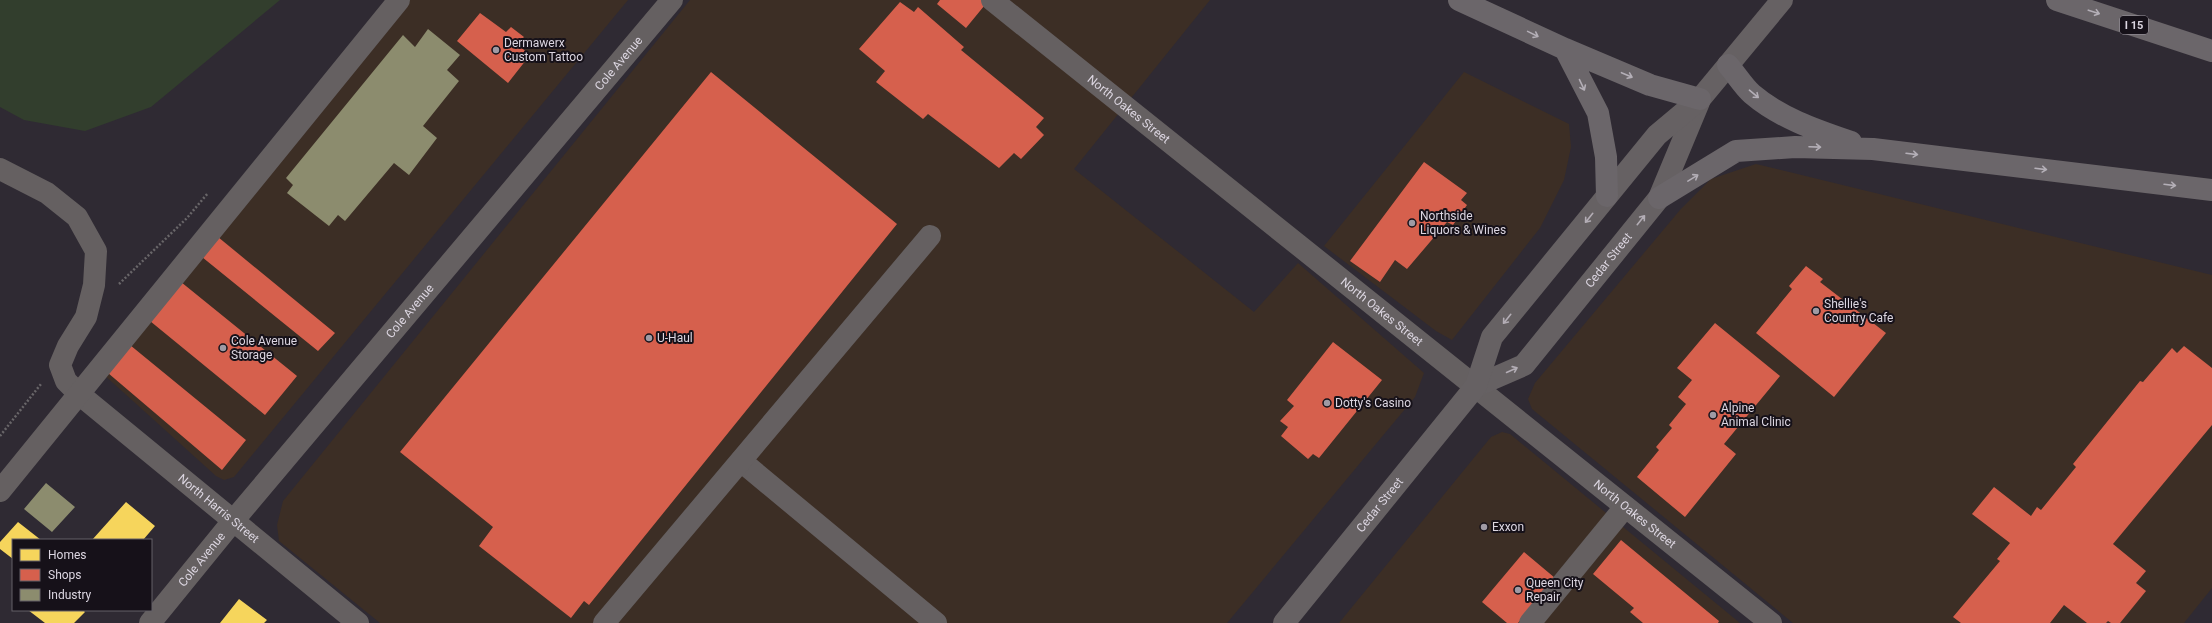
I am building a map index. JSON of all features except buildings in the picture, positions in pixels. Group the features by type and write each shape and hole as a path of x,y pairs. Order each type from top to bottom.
{"highway":[{"path":"1459,0 1565,49 1650,85 1700,99"},
{"name":"I 15","path":"2057,0 2212,51"},
{"path":"1565,49 1598,113 1606,157 1607,196"},
{"path":"1728,65 1751,93 1779,112 1808,128 1873,149"},
{"path":"1659,198 1736,151 1795,147 1873,149 2212,190"}],"main road":[{"name":"Cedar Street","path":"1284,623 1476,386 1492,337 1657,135 1700,99 1782,0"},
{"name":"Cedar Street","path":"1476,386 1524,364 1659,198 1700,99"}],"street":[{"path":"0,491 399,0"},
{"name":"Cole Avenue","path":"150,623 233,521 672,0"},
{"name":"North Oakes Street","path":"992,0 1771,623"},
{"path":"0,169 47,193 77,217 96,251 94,285 86,317 68,346 60,365"},
{"path":"604,623 930,236"},
{"name":"North Harris Street","path":"60,365 66,380 79,394 358,623"},
{"path":"741,461 936,623"},
{"path":"1530,623 1625,507"}],"path":[{"path":"119,285 187,218 212,189"},
{"path":"0,436 43,382 60,365"}],"shaded area":[{"path":"406,0 628,0 234,477 224,480 216,476 102,373"},
{"path":"690,0 1210,0 1074,169 1254,312 1298,263 1424,373 1415,397 1227,623 380,623 279,541 277,525 283,501"},
{"path":"1464,72 1569,124 1571,147 1564,180 1540,228 1452,340 1436,331 1324,246"},
{"path":"1756,164 2212,275 2212,588 2184,623 1793,623 1532,409 1528,399 1535,383 1680,210 1711,179"},
{"path":"1502,432 1510,434 1740,623 1339,623 1491,437"}],"green space":[{"path":"0,0 280,0 151,107 85,131 24,120 0,107"}],"place":[{"name":"Dermawerx Custom Tattoo","path":"496,50"},
{"name":"Northside Liquors & Wines","path":"1412,223"},
{"name":"Shellie's Country Cafe","path":"1816,311"},
{"name":"U-Haul","path":"649,338"},
{"name":"Cole Avenue Storage","path":"223,348"},
{"name":"Dotty's Casino","path":"1327,403"},
{"name":"Alpine Animal Clinic","path":"1713,415"},
{"name":"Exxon","path":"1484,527"},
{"name":"Queen City Repair","path":"1518,590"}]}
